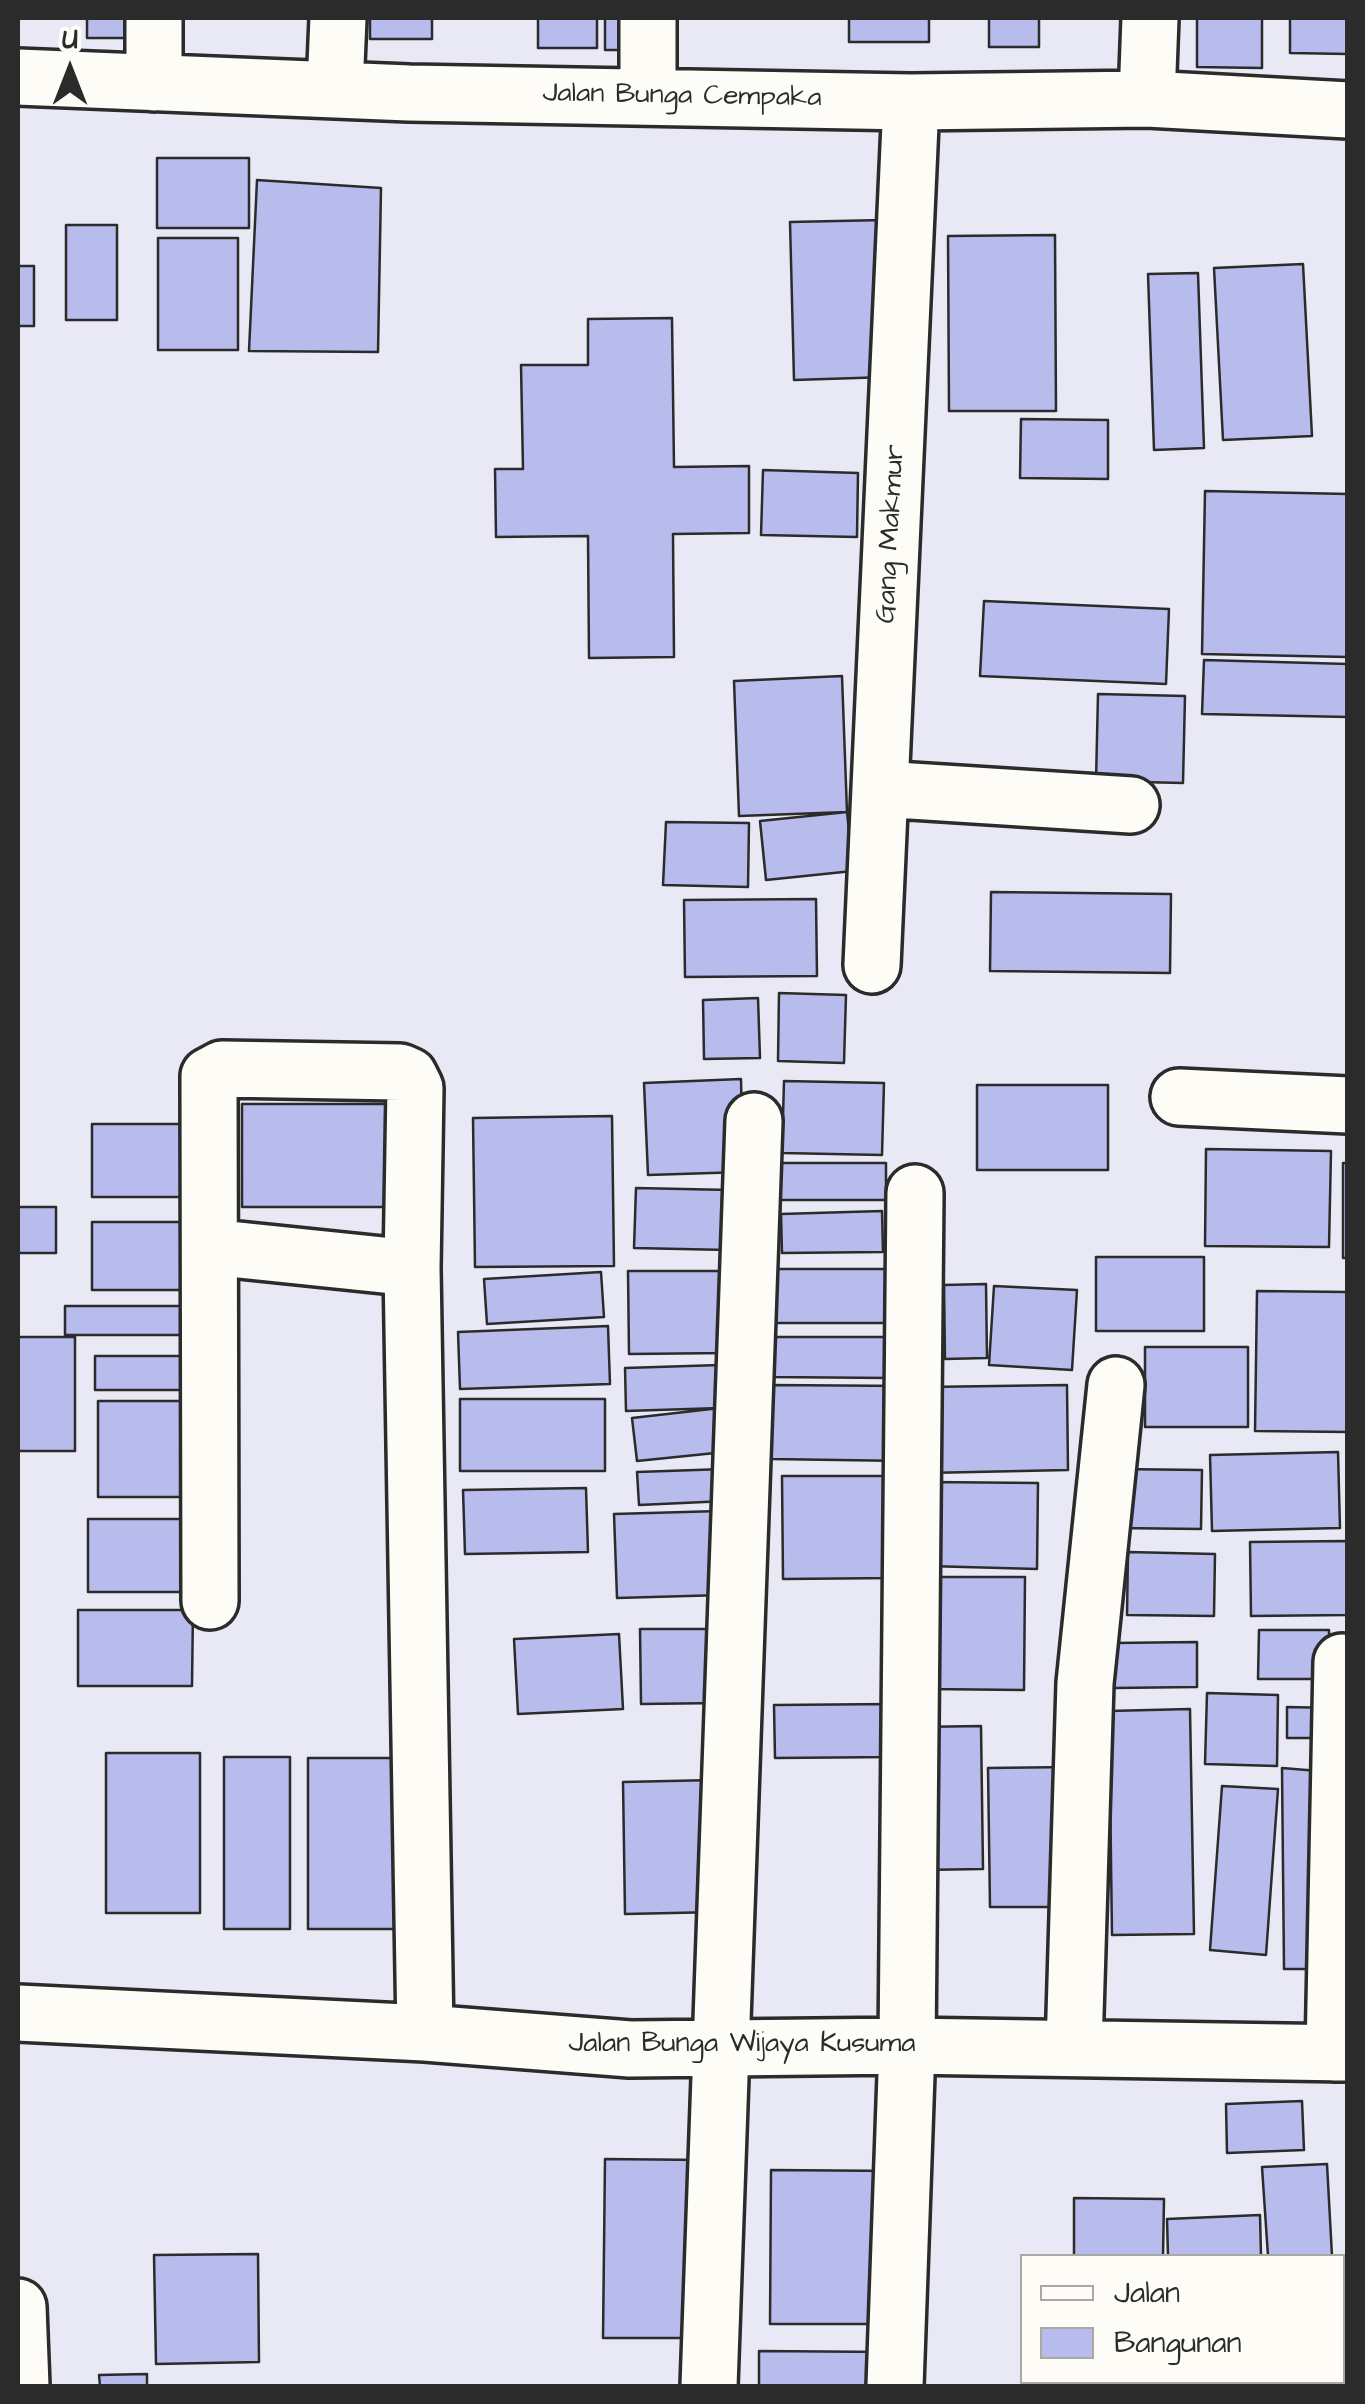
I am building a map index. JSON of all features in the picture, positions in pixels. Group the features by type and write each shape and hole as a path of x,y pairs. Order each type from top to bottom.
{"street":[{"path":"154,18 154,83"},
{"path":"335,88 338,18"},
{"path":"648,18 648,95"},
{"path":"1146,100 1150,18"},
{"name":"Jalan Bunga Cempaka","path":"18,76 408,93 911,102 1146,100 1348,110"},
{"name":"Gang Makmur","path":"872,965 911,102"},
{"path":"880,789 1131,805"},
{"path":"210,1600 209,1076 222,1069 386,1068 408,1076 415,1088 412,1268 425,2033"},
{"path":"1179,1097 1348,1105"},
{"path":"710,2386 754,1120"},
{"path":"895,2386 907,2046 914,1193"},
{"path":"210,1247 412,1268"},
{"path":"1074,2048 1085,1683 1116,1386"},
{"path":"1341,2053 1342,1662"},
{"name":"Jalan Bunga Wijaya Kusuma","path":"18,2013 425,2033 630,2049 907,2046 1341,2053"},
{"path":"18,2307 22,2386"}],"building":[{"path":"87,18 140,18 140,38 87,38"},
{"path":"370,18 432,18 432,39 370,39"},
{"path":"538,18 597,18 597,48 538,48"},
{"path":"605,18 645,18 645,50 605,50"},
{"path":"849,18 929,18 929,42 849,42"},
{"path":"989,18 1039,18 1039,47 989,47"},
{"path":"1197,18 1262,18 1262,68 1197,67"},
{"path":"1290,18 1348,18 1348,54 1290,53"},
{"path":"157,158 249,158 249,228 157,228"},
{"path":"257,180 381,188 378,352 249,351"},
{"path":"884,220 888,377 794,380 790,222"},
{"path":"66,225 117,225 117,320 66,320"},
{"path":"1055,235 1056,411 949,411 948,236"},
{"path":"158,238 238,238 238,350 158,350"},
{"path":"1303,264 1312,436 1223,440 1214,268"},
{"path":"18,266 34,266 34,326 18,326"},
{"path":"1198,273 1204,448 1154,450 1148,274"},
{"path":"672,318 674,467 749,466 749,533 673,534 674,657 589,658 588,536 496,537 495,469 523,469 521,365 588,365 588,319"},
{"path":"1021,419 1108,420 1108,479 1020,478"},
{"path":"763,470 858,473 857,537 761,535"},
{"path":"1205,491 1348,494 1348,657 1202,654"},
{"path":"984,601 1169,609 1166,684 980,676"},
{"path":"1204,660 1348,664 1348,717 1202,714"},
{"path":"842,676 847,812 739,816 734,681"},
{"path":"1098,694 1185,696 1183,783 1096,781"},
{"path":"847,812 853,871 766,880 760,821"},
{"path":"666,822 749,823 748,887 663,885"},
{"path":"991,892 1171,894 1170,973 990,971"},
{"path":"816,899 817,976 685,977 684,900"},
{"path":"779,993 846,995 844,1063 778,1061"},
{"path":"758,998 760,1058 704,1059 703,1000"},
{"path":"741,1079 743,1172 648,1175 644,1083"},
{"path":"784,1081 884,1083 882,1155 782,1153"},
{"path":"977,1085 1108,1085 1108,1170 977,1170"},
{"path":"242,1104 389,1104 388,1207 242,1207"},
{"path":"612,1116 614,1266 475,1267 473,1118"},
{"path":"92,1124 201,1124 201,1197 92,1197"},
{"path":"1206,1149 1331,1151 1329,1247 1205,1246"},
{"path":"778,1163 886,1163 886,1200 778,1200"},
{"path":"1343,1163 1348,1163 1348,1258 1343,1258"},
{"path":"636,1188 730,1190 728,1250 634,1248"},
{"path":"18,1207 56,1207 56,1253 18,1253"},
{"path":"882,1211 883,1252 782,1253 781,1214"},
{"path":"92,1222 199,1222 199,1290 92,1290"},
{"path":"1096,1257 1204,1257 1204,1331 1096,1331"},
{"path":"775,1269 899,1269 899,1323 775,1323"},
{"path":"628,1271 726,1271 727,1353 629,1354"},
{"path":"601,1272 604,1317 487,1324 484,1279"},
{"path":"986,1284 987,1358 945,1359 944,1285"},
{"path":"994,1286 1077,1290 1072,1370 989,1365"},
{"path":"1257,1291 1348,1292 1348,1432 1255,1431"},
{"path":"65,1306 191,1306 191,1335 65,1335"},
{"path":"608,1326 610,1384 460,1389 458,1332"},
{"path":"18,1337 75,1337 75,1451 18,1451"},
{"path":"770,1337 891,1337 890,1378 770,1377"},
{"path":"1145,1347 1248,1347 1248,1427 1145,1427"},
{"path":"95,1356 194,1356 194,1390 95,1390"},
{"path":"720,1365 720,1408 626,1411 625,1368"},
{"path":"771,1385 907,1386 906,1461 771,1459"},
{"path":"1067,1385 1068,1470 926,1473 924,1387"},
{"path":"460,1399 605,1399 605,1471 460,1471"},
{"path":"98,1401 200,1401 200,1497 98,1497"},
{"path":"720,1408 725,1452 637,1461 632,1418"},
{"path":"1338,1452 1340,1528 1212,1531 1210,1455"},
{"path":"725,1469 726,1501 639,1505 637,1472"},
{"path":"1117,1469 1202,1470 1201,1529 1116,1528"},
{"path":"782,1476 894,1476 894,1578 783,1579"},
{"path":"930,1482 1038,1483 1037,1569 928,1566"},
{"path":"586,1488 588,1552 465,1554 463,1490"},
{"path":"720,1511 723,1595 617,1598 614,1514"},
{"path":"88,1519 190,1519 190,1592 88,1592"},
{"path":"1347,1541 1348,1615 1251,1616 1250,1542"},
{"path":"1128,1552 1215,1554 1214,1616 1127,1615"},
{"path":"927,1577 1025,1577 1024,1690 927,1689"},
{"path":"78,1610 193,1610 192,1686 78,1686"},
{"path":"640,1629 720,1629 721,1703 641,1704"},
{"path":"1259,1630 1329,1630 1329,1679 1258,1679"},
{"path":"619,1634 623,1709 518,1714 514,1639"},
{"path":"1197,1642 1197,1687 1113,1688 1113,1643"},
{"path":"1207,1693 1278,1695 1277,1766 1205,1764"},
{"path":"893,1704 894,1757 775,1758 774,1705"},
{"path":"1287,1707 1334,1708 1336,1738 1287,1738"},
{"path":"1190,1709 1194,1934 1112,1935 1109,1711"},
{"path":"981,1726 983,1869 919,1870 917,1727"},
{"path":"106,1753 200,1753 200,1913 106,1913"},
{"path":"224,1757 290,1757 290,1929 224,1929"},
{"path":"308,1758 410,1758 410,1929 308,1929"},
{"path":"1069,1767 1071,1907 990,1907 988,1768"},
{"path":"1282,1768 1331,1772 1330,1969 1284,1969"},
{"path":"715,1780 718,1912 625,1914 623,1782"},
{"path":"1222,1786 1278,1789 1266,1955 1210,1950"},
{"path":"1302,2101 1304,2150 1227,2153 1226,2104"},
{"path":"605,2159 704,2160 702,2338 603,2338"},
{"path":"1327,2164 1332,2254 1268,2254 1262,2167"},
{"path":"771,2170 897,2171 896,2324 770,2324"},
{"path":"1074,2198 1164,2199 1163,2254 1074,2254"},
{"path":"1260,2215 1261,2254 1168,2254 1167,2219"},
{"path":"258,2254 259,2362 156,2364 154,2255"},
{"path":"759,2351 888,2352 888,2386 759,2386"},
{"path":"1348,2364 1348,2386 1323,2386 1345,2384"},
{"path":"147,2374 147,2386 100,2386 99,2375"},
{"path":"1031,2384 1162,2384 1161,2386"}]}
